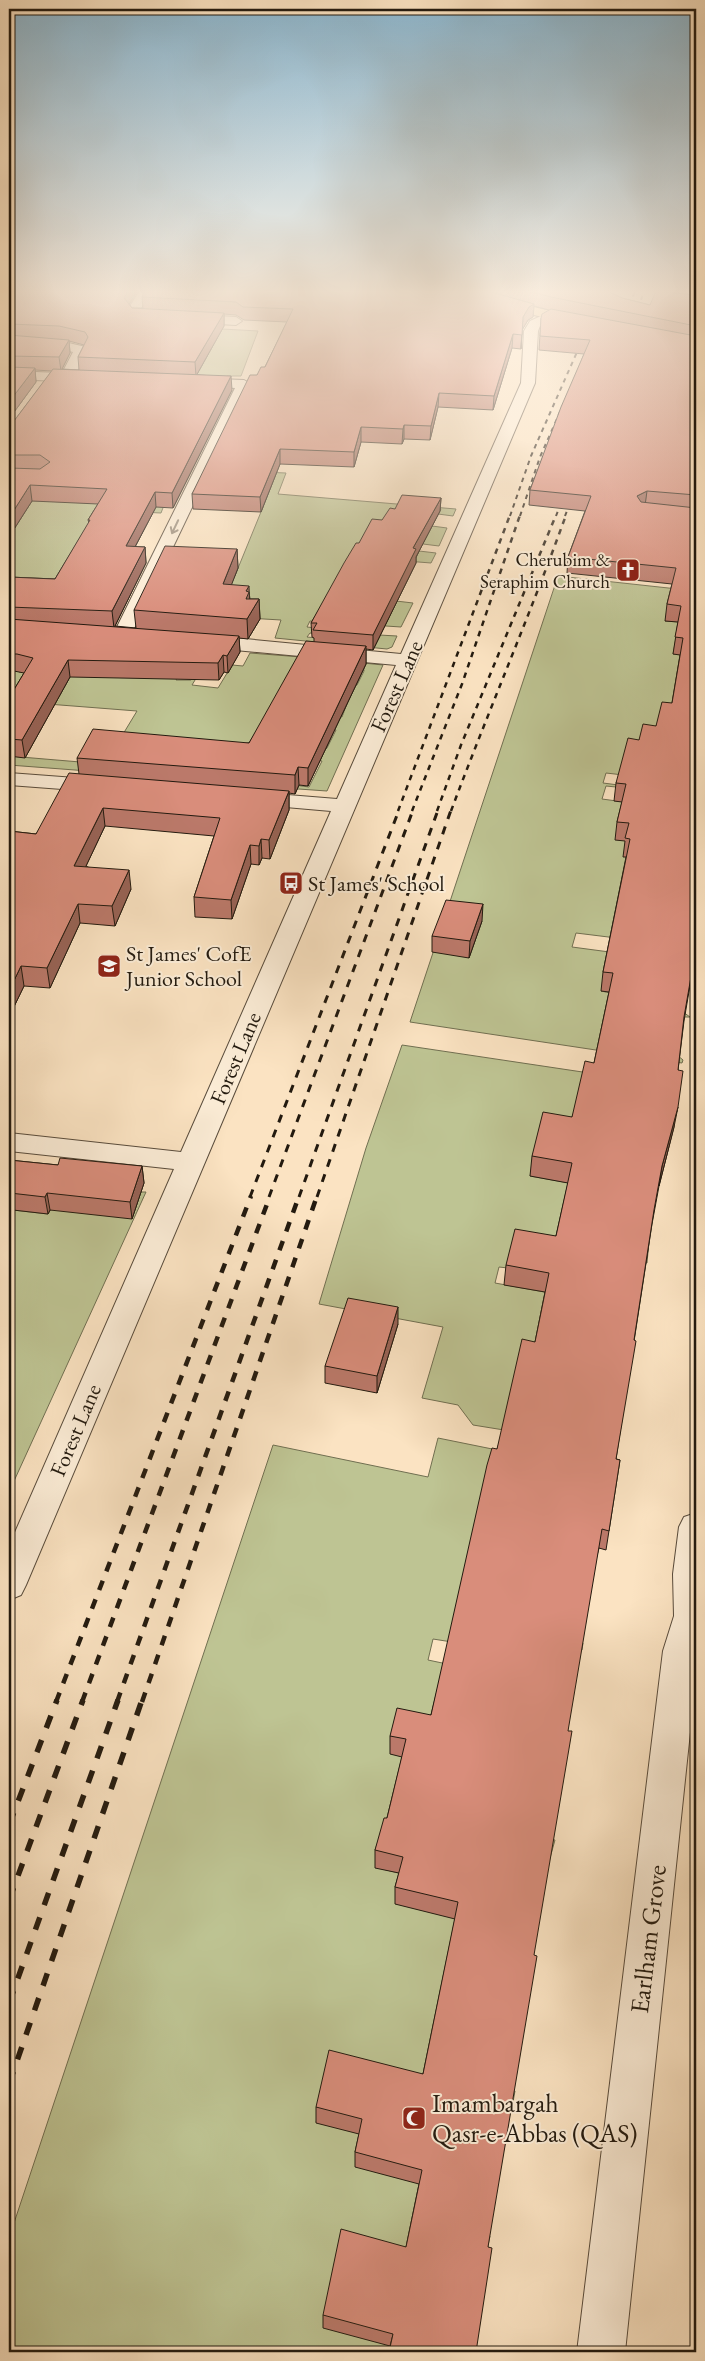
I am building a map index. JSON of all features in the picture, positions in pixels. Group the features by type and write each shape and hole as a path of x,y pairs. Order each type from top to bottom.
{"street":[{"path":"121,637 236,400"},
{"name":"Forest Lane","path":"9,1585 344,806 522,400"},
{"path":"103,635 141,638"},
{"path":"190,640 408,660"},
{"path":"9,779 124,788"},
{"path":"231,796 344,806"},
{"path":"9,1142 190,1162"},
{"name":"Earlham Grove","path":"601,2352 680,1661 691,1616 690,1574 696,1527"}],"green space":[{"path":"261,472 286,473 278,494 456,509 453,516 438,514 441,509 418,506 432,526 447,528 439,546 423,544 403,532 416,558 419,551 436,553 431,563 356,557 396,601 413,603 401,627 310,621 307,627 317,628 324,634 310,633 307,637 347,641 379,635 397,636 392,647 387,649 275,638 281,620 247,618 164,582 234,578 263,507"},
{"path":"166,500 161,513 117,511 83,574 9,594 9,501"},
{"path":"558,576 696,591 665,621 679,622 673,654 696,656 696,697 632,776 606,773 603,783 696,795 606,786 602,799 639,804 627,842 696,866 657,943 576,933 572,947 692,963 696,970 601,991 669,1005 690,1017 683,1017 677,1055 683,1060 682,1063 410,1022"},
{"path":"250,653 314,658 337,717 342,717 354,685 357,685 364,671 363,663 383,665 327,791 213,783 114,749 137,711 9,701 9,663 21,669 19,672 27,673 182,668 176,680 191,680 203,667 192,685 218,688 232,665 243,666","holes":["328,729 336,730 327,748 310,759 322,761 309,787 242,778"]},
{"path":"9,756 92,763 88,771 9,765"},
{"path":"402,1045 676,1086 616,1119 535,1158 530,1176 653,1198 647,1263 593,1254 508,1268 499,1267 495,1283 583,1299 504,1430 473,1425 458,1405 422,1398 443,1327 319,1304 366,1148"},
{"path":"146,1192 9,1492 9,1220 13,1210 48,1214 50,1210"},
{"path":"438,1438 512,1453 522,1630 583,1643 582,1650 452,1642 433,1639 428,1660 447,1664 510,1698 405,1758 484,1824 555,1840 550,1858 375,1867 402,1874 469,1922 427,2068 515,2091 511,2113 330,2066 316,2122 362,2134 421,2184 415,2215 490,2236 485,2260 392,2347 391,2352 9,2352 9,2238 273,1445 428,1477"}],"building":[{"path":"30,400 219,400 172,493 155,492 126,546 145,547 112,611 9,607 9,577 55,579 107,489 30,485 9,518 9,468 40,469 50,462 40,455 9,455 9,423 14,421"},
{"path":"238,400 437,400 431,426 404,425 403,429 361,427 354,452 280,449 260,497 192,494"},
{"path":"564,400 696,400 696,495 647,491 637,496 641,502 696,508 696,948 684,1017 678,1070 683,1071 678,1107 662,1166 654,1210 634,1340 636,1341 616,1459 620,1460 609,1531 602,1529 568,1731 572,1731 534,1955 537,1956 488,2247 492,2248 476,2352 389,2352 393,2334 323,2315 341,2229 406,2247 422,2170 355,2152 362,2119 316,2107 329,2050 423,2074 458,1902 395,1887 403,1857 375,1850 384,1818 387,1818 406,1739 390,1736 397,1708 431,1715 487,1465 492,1448 497,1449 522,1339 535,1342 549,1273 506,1265 515,1229 556,1236 572,1163 532,1156 543,1112 572,1117 585,1061 594,1063 613,973 603,972 630,839 625,838 629,823 617,822 626,784 616,783 628,738 639,740 643,724 656,726 662,702 672,703 683,638 675,637 681,606 667,604 676,568 568,557 591,496 530,490"},
{"path":"402,495 441,498 413,548 416,549 373,635 313,630 317,623 311,623 356,543 359,543 372,519 382,520 390,508 395,509"},
{"path":"165,546 237,549 223,584 249,586 246,591 249,592 246,599 259,599 247,619 134,610"},
{"path":"9,619 239,636 227,656 223,655 218,663 68,660 22,740 9,739 9,698 33,658 9,654"},
{"path":"306,641 366,646 308,768 298,767 295,775 77,758 93,729 249,743"},
{"path":"69,773 289,791 269,840 261,839 259,846 250,845 231,900 194,897 220,818 103,808 74,866 129,870 112,906 78,904 47,968 21,966 9,991 9,831 36,834"},
{"path":"446,900 483,904 470,941 432,936"},
{"path":"60,1158 142,1166 130,1202 47,1193 45,1197 10,1193 9,1195 9,1160 58,1165"},
{"path":"348,1298 398,1307 377,1376 325,1366"}],"railway":[{"path":"510,516 531,456 556,400"},
{"path":"520,516 540,457 564,403"},
{"path":"556,516 564,495"},
{"path":"565,516 573,495"},
{"path":"398,811 510,515"},
{"path":"412,811 462,684 520,515"},
{"path":"437,811 461,745 556,515"},
{"path":"451,811 566,515"},
{"path":"250,1197 399,810"},
{"path":"269,1197 413,810"},
{"path":"299,1197 438,810"},
{"path":"317,1197 451,810"},
{"path":"56,1702 251,1196"},
{"path":"82,1702 270,1196"},
{"path":"117,1702 299,1196"},
{"path":"142,1702 317,1196"},
{"path":"9,1825 57,1700"},
{"path":"9,1900 83,1700"},
{"path":"9,2003 118,1700"},
{"path":"9,2084 142,1700"}],"place":[{"name":"Cherubim & Seraphim Church","path":"628,570"},
{"name":"St James' School","path":"291,883"},
{"name":"St James' CofE Junior School","path":"109,966"},
{"name":"Imambargah Qasr-e-Abbas (QAS)","path":"414,2118"}]}
